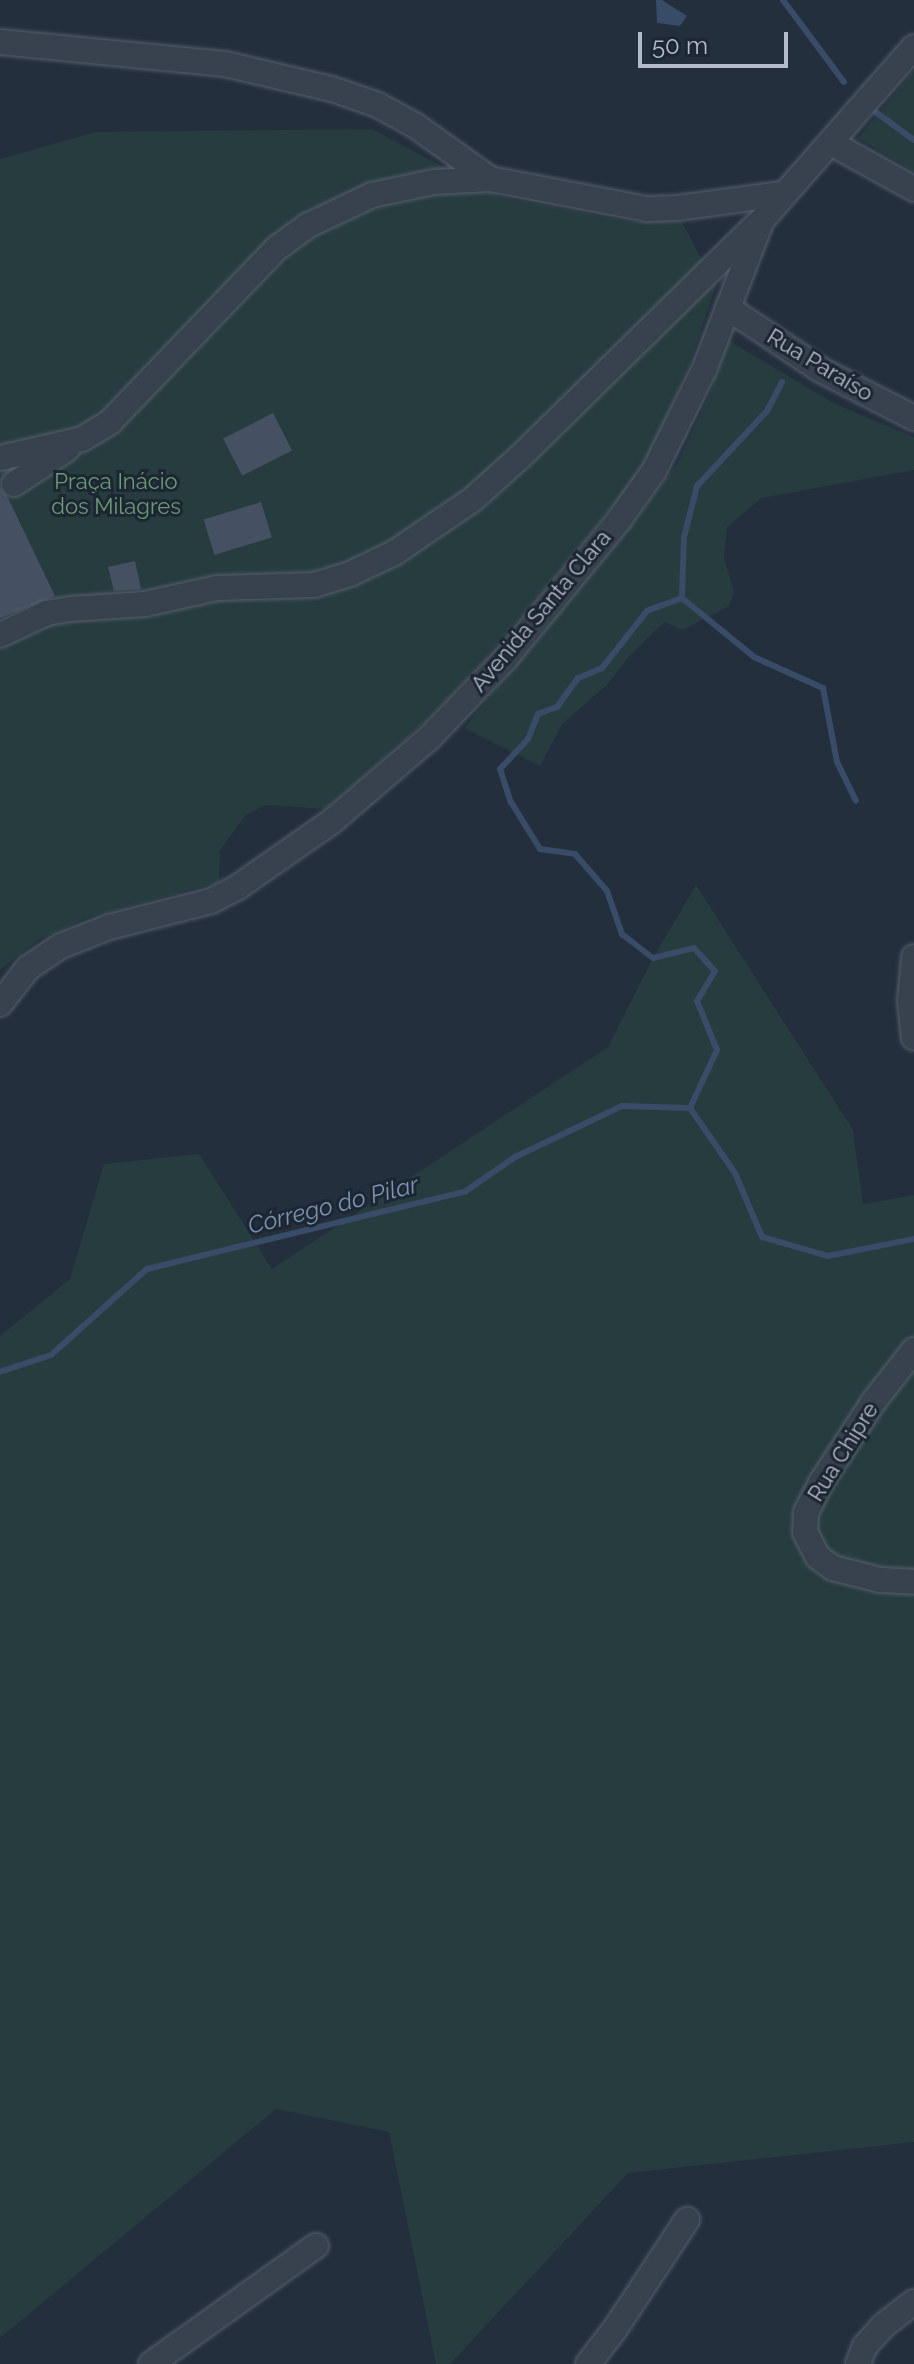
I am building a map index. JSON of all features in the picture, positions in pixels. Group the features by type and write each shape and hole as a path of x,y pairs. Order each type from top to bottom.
{"street":[{"path":"0,42 225,64 332,89 378,105 416,126 490,179"},
{"name":"Avenida Santa Clara","path":"0,1004 28,968 61,946 109,927 211,901 238,887 331,822 430,737 505,659 619,520 654,471 679,425 762,220 914,47"},
{"path":"831,143 914,189"},
{"path":"14,484 127,407 277,248 309,225 372,195 434,182 490,179 648,209 782,194"},
{"path":"0,635 47,613 70,609 145,604 231,587 314,585 350,574 394,553 472,500 520,457 762,220"},
{"name":"Rua Paraíso","path":"728,308 821,370 914,418"},
{"path":"0,458 82,439"},
{"path":"914,957 910,1001 914,1038"},
{"name":"Rua Chipre","path":"914,1350 829,1471 806,1513 805,1532 818,1557 833,1568 880,1580 914,1582"},
{"path":"588,2364 687,2220"},
{"path":"151,2364 316,2246"},
{"path":"858,2364 865,2346 883,2326 914,2302"}],"green space":[{"path":"914,70 914,172 858,138"},
{"name":"Praça Inácio dos Milagres","path":"372,129 500,197 633,222 681,221 716,285 690,363 645,467 485,659 421,726 325,809 265,805 245,816 220,850 219,882 89,917 38,940 0,970 0,159 96,132"},
{"path":"724,338 835,404 914,437 914,470 762,498 727,527 724,558 734,592 729,606 683,630 664,622 630,655 607,685 562,724 540,766 464,728 677,464 712,389"},
{"path":"696,885 853,1130 863,1204 914,1195 914,2142 628,2173 450,2364 436,2364 389,2132 276,2109 0,2338 0,1336 70,1279 104,1164 199,1154 272,1269 608,1047 653,958"}],"water":[{"path":"656,0 662,0 687,16 680,26 657,23"}],"building":[{"path":"273,413 292,450 242,476 223,438"},
{"path":"0,488 8,498 55,596 0,618"},
{"path":"261,502 272,537 214,555 204,520"},
{"path":"135,561 141,589 114,591 108,567"}],"waterway":[{"path":"783,0 844,82"},
{"path":"870,108 914,140"},
{"path":"782,382 767,411 697,486 684,537 682,598 754,657 823,688 837,762 856,801"},
{"path":"682,598 647,611 602,668 578,678 557,707 538,714 528,739 500,769 511,802 540,849 575,854 607,891 622,934 653,958 694,948 715,971 697,1001 717,1050 690,1108 735,1173 762,1237 828,1256 914,1239"},
{"name":"Córrego do Pilar","path":"0,1372 51,1355 147,1269 466,1191 515,1157 622,1106 690,1108"}]}
